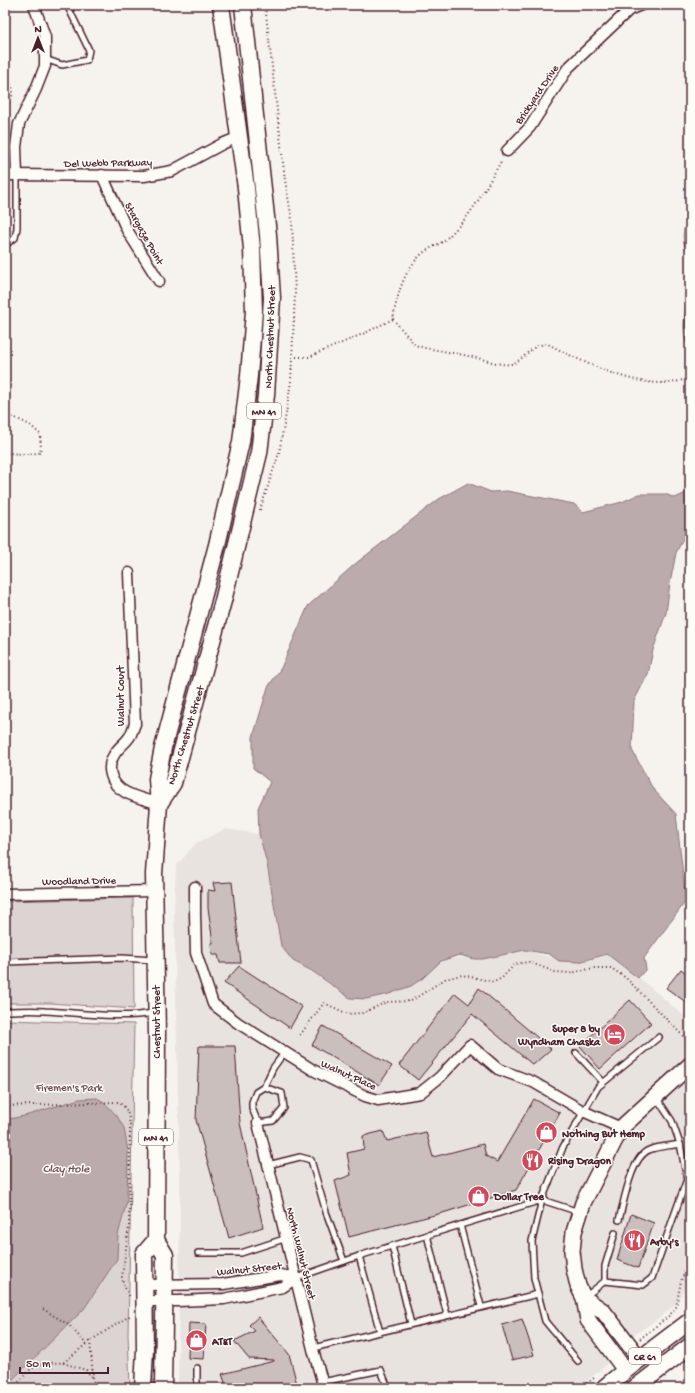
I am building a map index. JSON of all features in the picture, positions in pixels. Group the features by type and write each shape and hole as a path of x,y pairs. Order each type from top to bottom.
{"main road":[{"name":"North Chestnut Street","path":"160,804 157,780 163,748 217,545 239,449 249,376 254,311 252,249 239,137 221,5"},
{"name":"North Chestnut Street","path":"160,804 173,783 223,601 259,453 266,395 272,298 270,258 261,162 243,5"},
{"name":"Chestnut Street","path":"160,804 155,846 154,891 157,1012 156,1240 165,1255 166,1301 164,1388"},
{"path":"143,1388 145,1349 138,1299 145,1285 144,1254 156,1240"},
{"name":"CR 61","path":"599,1382 625,1370 636,1354 688,1322"},
{"name":"CR 61","path":"635,1388 686,1349"}],"street":[{"path":"5,183 17,175 16,147 19,124 45,66 45,37 34,5"},
{"name":"Brickyard Drive","path":"507,151 530,128 568,68 629,10 641,5"},
{"name":"Del Webb Parkway","path":"5,175 144,176 172,170 222,144 239,137"},
{"name":"Stargaze Point","path":"102,175 127,230 158,280"},
{"name":"Walnut Court","path":"129,573 135,724 131,735 125,743 118,748 113,756 110,763 110,772 114,784 120,790 160,804"},
{"name":"Walnut Place","path":"195,887 196,952 213,1004 238,1023 313,1070 365,1096 378,1100 420,1093 440,1077 470,1045 498,1069 533,1082 583,1111 621,1128"},
{"name":"Woodland Drive","path":"5,894 154,891"},
{"path":"625,1370 588,1320 584,1298 578,1286 574,1269 572,1251 574,1232 600,1169 621,1128 690,1065"},
{"name":"North Walnut Street","path":"258,1123 323,1385"},
{"name":"Walnut Street","path":"145,1285 223,1284 281,1274 296,1278"},
{"name":"Walnut Street","path":"138,1299 166,1301 224,1299 283,1287 296,1278"},
{"path":"584,1298 603,1310 636,1354"}],"lane":[{"path":"45,59 62,65 87,60 89,50 68,5"},
{"path":"5,245 15,238 17,228 17,175"},
{"path":"5,962 122,958 156,960"},
{"path":"5,1011 45,1011 134,1016 157,1012"},
{"path":"578,1361 545,1320 534,1278 532,1241 542,1200 563,1147 598,1087 659,1037"},
{"path":"576,1052 603,1082"},
{"path":"264,1087 282,1094 284,1108 273,1121 258,1123 252,1108 252,1102 256,1092 264,1087 273,1068 284,1053"},
{"path":"584,1298 605,1281 643,1286 652,1278 687,1179 680,1144 672,1121 656,1096"},
{"path":"619,1220 634,1166 642,1154 650,1149 680,1144"},
{"path":"268,1165 300,1157 311,1160 326,1212 344,1261"},
{"path":"296,1278 358,1256 542,1200 581,1212"},
{"path":"460,1225 481,1306"},
{"path":"605,1281 605,1266 615,1233"},
{"path":"427,1235 447,1315"},
{"path":"198,1253 241,1253 287,1238"},
{"path":"392,1246 411,1324"},
{"path":"358,1256 380,1332"},
{"path":"313,1348 481,1306 538,1294"},
{"path":"197,1368 197,1388"},
{"path":"323,1385 381,1370 388,1388"}],"path":[{"path":"5,78 10,82 13,93 5,112"},
{"path":"393,319 400,289 415,261 424,253 442,242 465,218 507,151"},
{"path":"292,357 309,357 365,333 393,319"},
{"path":"393,319 415,345 498,363 511,364 519,360 540,344 548,344 616,375 640,381 667,384 690,378"},
{"path":"5,413 30,425 40,434 41,448 39,453 33,454 5,453"},
{"path":"300,1035 324,1003 348,1014 362,1013 387,1002 410,1001 444,979 462,975 494,982 502,978 515,964 529,962 555,972 571,973 593,968 610,968 626,978 690,1043"},
{"path":"5,1106 117,1102 127,1111 130,1127 129,1226 122,1277 127,1293 138,1299"},
{"path":"636,1354 676,1307 681,1281 690,1259"},
{"path":"43,1309 69,1325 86,1344"},
{"path":"63,1363 90,1341 135,1313"},
{"path":"90,1341 94,1388"},
{"path":"13,1388 34,1366 48,1362 63,1363 86,1370 94,1380"},
{"path":"580,1388 599,1382"}],"shaded area":[{"path":"225,829 259,834 275,912 304,966 331,985 411,970 451,958 487,958 525,950 567,962 609,952 690,1021 690,1280 677,1303 661,1317 634,1335 603,1368 577,1388 178,1388 180,1184 174,910 176,866 196,843"}],"green space":[{"path":"133,898 134,1009 50,1003 5,1003 5,901"},
{"name":"Firemen's Park","path":"5,1020 134,1024 128,1334 130,1388 5,1388"}],"water":[{"path":"690,218 690,254 685,246 683,236 685,227"},
{"path":"690,302 690,349 687,345 684,333 684,319 687,306"},
{"path":"468,483 491,492 507,491 574,504 583,512 622,502 639,494 665,494 675,498 688,492 690,493 690,525 676,553 666,613 653,650 648,674 634,701 632,750 653,789 676,814 686,901 644,958 646,969 638,978 607,954 579,962 559,961 549,954 525,950 483,959 474,959 459,955 441,961 423,978 411,986 389,994 366,999 350,998 312,971 293,961 281,946 267,864 259,834 258,808 270,782 253,768 253,737 268,687 281,668 308,606 355,564 439,499"},
{"name":"Clay Hole","path":"97,1098 104,1102 117,1116 124,1128 128,1151 127,1201 118,1235 117,1259 84,1309 5,1387 5,1120 28,1115 79,1099"}],"building":[{"path":"232,882 241,963 220,963 218,955 212,955 211,943 213,943 208,908 208,890 215,891 213,883"},
{"path":"239,966 302,1007 290,1028 224,983"},
{"path":"681,969 690,976 690,1005 666,988"},
{"path":"479,988 551,1049 533,1065 472,1014 418,1080 399,1065 455,993 469,1004"},
{"name":"Super 8 by Wyndham Chaska","path":"630,1000 651,1023 600,1069 580,1046"},
{"path":"323,1026 392,1066 379,1085 312,1045"},
{"path":"199,1046 235,1046 240,1123 263,1227 229,1238 196,1120"},
{"path":"534,1099 560,1113 516,1190 446,1212 349,1237 335,1181 351,1175 347,1153 364,1149 363,1136 383,1131 387,1141 426,1132 433,1157 483,1144 486,1156 497,1162"},
{"name":"Arby's","path":"631,1214 654,1223 638,1268 617,1260"},
{"path":"258,1317 289,1354 298,1388 227,1388 222,1374 274,1361 249,1359 234,1341 255,1331 249,1325"},
{"path":"522,1319 534,1355 512,1360 502,1325"},
{"name":"AT&T","path":"189,1323 206,1324 204,1359 188,1358"}],"place":[{"name":"Super 8 by Wyndham Chaska","path":"615,1034"},
{"name":"Nothing But Hemp","path":"547,1133"},
{"name":"Rising Dragon","path":"532,1160"},
{"name":"Dollar Tree","path":"478,1196"},
{"name":"Arby's","path":"635,1241"},
{"name":"AT&T","path":"197,1341"}]}
